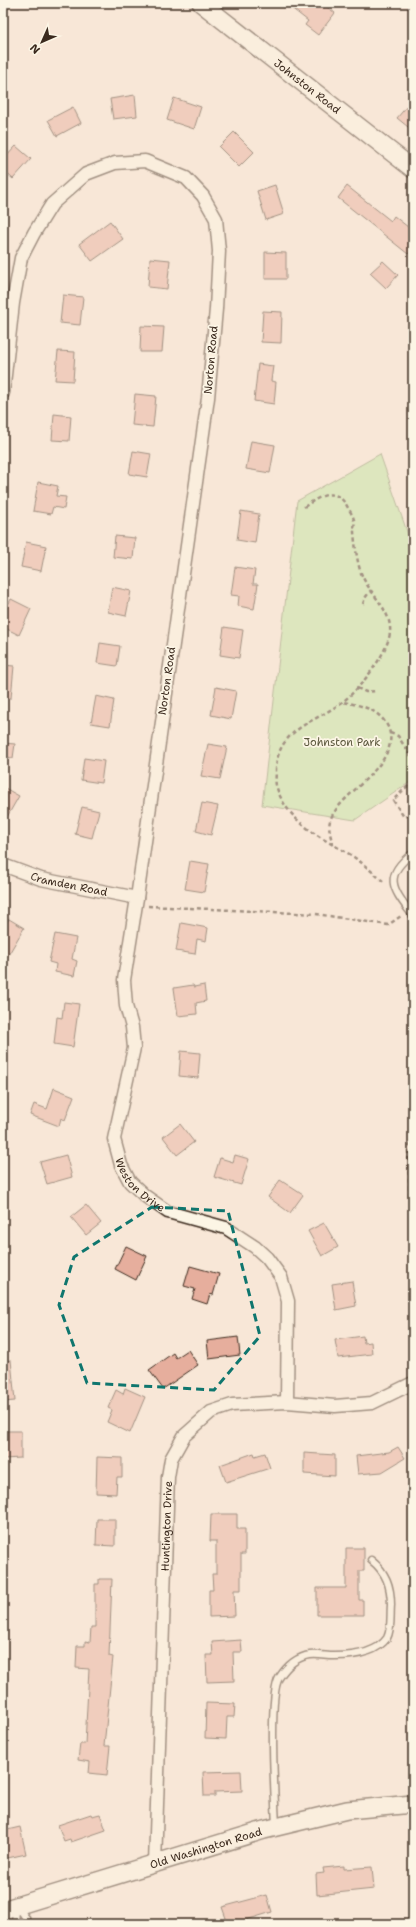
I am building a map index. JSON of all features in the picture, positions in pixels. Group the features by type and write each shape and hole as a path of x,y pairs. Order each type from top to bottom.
{"street":[{"name":"Johnston Road","path":"201,3 413,169"},
{"name":"Norton Road","path":"3,393 13,303 21,258 52,204 86,174 115,163 145,161 186,178 203,196 216,219 219,251 216,310 208,398 137,902"},
{"name":"Cramden Road","path":"3,865 41,879 137,902"},
{"name":"Weston Drive","path":"137,902 124,980 126,1006 132,1027 134,1048 114,1139 121,1165 130,1182 145,1196 168,1212 226,1228 255,1247 267,1258 281,1277 288,1301 287,1402"},
{"name":"Huntington Drive","path":"155,1864 168,1477 171,1459 184,1436 211,1412 232,1405 287,1402 335,1406 372,1404 413,1383"},
{"name":"Old Washington Road","path":"10,1908 276,1827 347,1810 413,1804"}],"lane":[{"path":"411,913 394,889 395,875 399,864 413,853"},
{"path":"276,1827 273,1704 278,1680 284,1669 295,1661 310,1655 334,1656 362,1654 380,1646 387,1637 390,1626 391,1593 387,1578 380,1567 371,1560"},
{"path":"10,1908 15,1924"},
{"path":"10,1908 26,1918 27,1924"}],"path":[{"path":"304,507 318,497 332,494 342,498 354,519 354,533 361,573 383,607 390,622 389,636 383,654 357,688 342,702 297,729 286,738 279,749 276,764 276,785 285,804 300,823 320,838 352,856 388,886 394,889"},
{"path":"363,604 365,598 371,590"},
{"path":"357,688 366,692 376,691"},
{"path":"334,846 329,829 330,820 337,809 375,770 390,746 390,733 385,721 375,712 363,706 342,702"},
{"path":"390,733 398,736 413,760"},
{"path":"413,781 393,800 404,817 413,814"},
{"path":"137,902 316,914 388,925 411,913"},
{"path":"413,1137 408,1150 413,1277"}],"highlighted area":[{"path":"152,1207 228,1211 260,1336 214,1390 87,1383 59,1305 74,1257"}],"green space":[{"name":"Johnston Park","path":"380,454 413,549 413,780 355,820 262,805 297,501"}],"building":[{"path":"285,3 322,3 335,13 318,35 305,25 308,21"},
{"path":"135,95 137,116 113,119 110,99"},
{"path":"174,98 201,107 194,129 167,120"},
{"path":"413,99 413,131 397,118"},
{"path":"73,107 81,123 57,136 48,120"},
{"path":"234,132 254,152 239,167 219,147"},
{"path":"16,146 31,159 13,179 3,170 3,160"},
{"path":"275,185 284,214 266,220 257,191"},
{"path":"347,186 391,221 394,216 413,231 413,248 408,254 338,198"},
{"path":"110,221 123,239 92,261 79,244"},
{"path":"265,252 286,253 286,279 265,279"},
{"path":"150,258 170,260 167,289 148,287"},
{"path":"383,261 398,275 386,288 370,273"},
{"path":"63,295 83,297 80,325 60,323"},
{"path":"263,311 282,312 281,343 261,342"},
{"path":"141,326 164,327 162,352 140,352"},
{"path":"58,351 75,352 73,381 55,380"},
{"path":"258,364 273,366 271,381 276,382 274,404 254,401"},
{"path":"135,394 156,396 153,427 132,425"},
{"path":"54,414 71,416 69,441 52,440"},
{"path":"251,441 275,445 270,473 246,469"},
{"path":"133,451 151,454 147,477 129,474"},
{"path":"38,482 58,486 56,496 66,497 64,509 53,507 51,514 33,511"},
{"path":"241,511 259,514 255,543 237,540"},
{"path":"115,536 135,538 133,559 113,557"},
{"path":"26,542 46,546 41,571 21,567"},
{"path":"235,567 255,570 253,584 258,584 254,609 238,606 239,596 231,595"},
{"path":"112,587 131,591 126,616 108,612"},
{"path":"11,599 31,609 19,635 3,627 3,616"},
{"path":"224,627 243,630 239,658 220,655"},
{"path":"100,643 120,646 117,666 97,663"},
{"path":"3,665 14,666 11,698 3,698"},
{"path":"216,687 236,691 231,719 211,715"},
{"path":"96,696 114,700 110,726 91,723"},
{"path":"3,743 15,744 13,758 3,757"},
{"path":"208,744 227,747 220,779 201,776"},
{"path":"84,758 104,761 101,783 81,780"},
{"path":"3,787 19,796 3,824"},
{"path":"202,803 218,806 211,835 196,831"},
{"path":"82,807 99,811 92,838 75,834"},
{"path":"190,861 209,864 204,892 185,889"},
{"path":"9,919 24,928 3,964 3,929"},
{"path":"181,923 208,928 206,941 197,939 195,954 176,951"},
{"path":"55,934 76,938 72,959 77,961 74,976 55,972 56,964 49,962"},
{"path":"193,985 194,987 204,985 206,1001 196,1003 197,1014 178,1016 174,988"},
{"path":"64,1002 79,1004 73,1047 54,1044 57,1017 62,1018"},
{"path":"181,1051 200,1053 198,1078 179,1076"},
{"path":"54,1088 74,1096 65,1120 61,1118 59,1126 30,1115 34,1104 47,1109"},
{"path":"180,1124 194,1142 177,1155 163,1137"},
{"path":"66,1155 72,1177 47,1184 40,1162"},
{"path":"235,1155 249,1159 241,1185 214,1177 220,1158 233,1162"},
{"path":"280,1180 303,1195 290,1213 268,1197"},
{"path":"86,1205 101,1223 86,1235 71,1217"},
{"path":"324,1223 338,1247 322,1256 308,1231"},
{"path":"126,1246 147,1256 136,1280 115,1269"},
{"path":"190,1266 219,1274 213,1295 210,1294 207,1304 192,1299 195,1289 184,1286"},
{"path":"352,1281 356,1306 336,1310 332,1284"},
{"path":"363,1336 364,1343 371,1342 372,1354 338,1358 335,1340"},
{"path":"238,1337 240,1355 209,1359 207,1341"},
{"path":"188,1350 198,1365 163,1389 149,1370 173,1353 176,1358"},
{"path":"11,1360 15,1401 3,1402 3,1361"},
{"path":"125,1388 145,1397 130,1433 107,1422 112,1410 108,1408 116,1390 123,1394"},
{"path":"3,1431 21,1431 21,1458 3,1459"},
{"path":"398,1447 405,1458 382,1472 358,1474 356,1456 389,1452"},
{"path":"254,1453 255,1456 265,1453 270,1468 226,1482 220,1465"},
{"path":"304,1453 335,1455 335,1476 304,1474"},
{"path":"97,1457 122,1458 122,1477 117,1477 116,1494 96,1493"},
{"path":"211,1514 237,1514 237,1529 245,1529 245,1554 241,1554 241,1590 234,1590 235,1616 209,1617 209,1590 213,1590 212,1574 216,1574 216,1541 210,1541"},
{"path":"97,1519 115,1519 115,1546 96,1545"},
{"path":"346,1548 364,1548 364,1571 359,1571 359,1600 363,1600 363,1615 317,1615 317,1588 346,1588"},
{"path":"99,1579 112,1579 109,1656 113,1657 104,1746 110,1746 107,1775 89,1773 90,1762 78,1760 80,1744 85,1744 89,1669 76,1668 77,1646 85,1646 85,1641 90,1642 91,1627 95,1627 95,1584 99,1584"},
{"path":"241,1640 242,1652 233,1652 234,1681 207,1682 206,1655 213,1655 212,1642"},
{"path":"206,1703 235,1704 234,1717 227,1717 226,1739 205,1738"},
{"path":"241,1771 242,1791 215,1792 215,1796 204,1796 203,1772"},
{"path":"91,1814 92,1816 100,1814 106,1830 71,1842 70,1839 64,1841 58,1825"},
{"path":"20,1827 26,1854 3,1859 3,1831"},
{"path":"344,1866 344,1869 372,1867 374,1889 317,1895 316,1874 324,1873 323,1868"},
{"path":"267,1895 272,1912 233,1924 228,1924 222,1907"}]}
